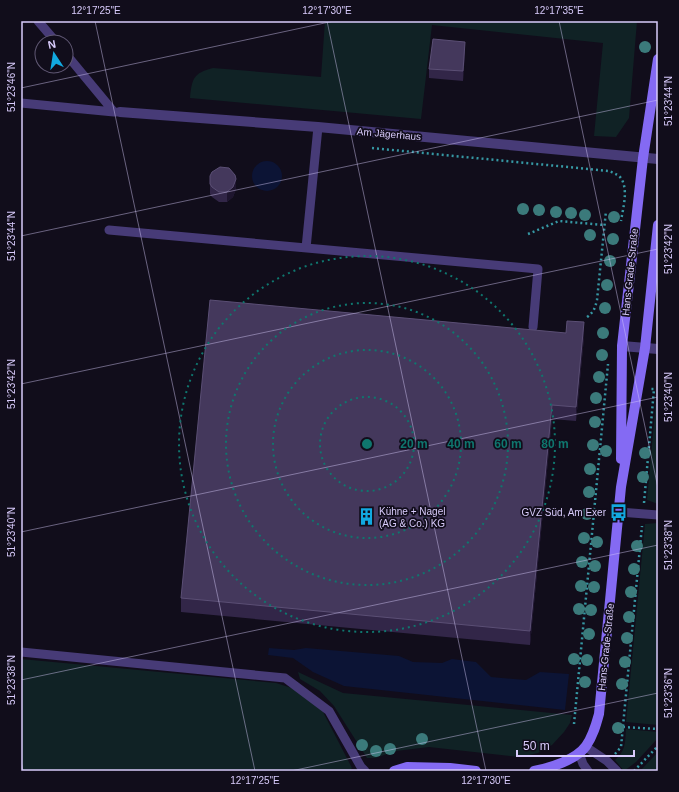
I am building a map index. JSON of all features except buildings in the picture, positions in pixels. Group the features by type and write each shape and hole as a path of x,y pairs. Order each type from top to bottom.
{"street":[{"name":"Hans-Grade-Straße","path":"582,750 593,733 599,714 621,487 622,346 643,158 658,59"},
{"name":"Am Jägerhaus","path":"117,112 318,127 658,159"},
{"name":"Hans-Grade-Straße","path":"621,487 644,348 658,225"},
{"path":"622,346 658,349"},
{"path":"534,771 547,769 564,762 582,750"},
{"path":"394,771 407,767 450,768 476,771"}],"lane":[{"path":"38,21 49,34"},
{"path":"74,63 117,112"},
{"path":"21,103 117,112"},
{"path":"306,248 318,127"},
{"path":"109,230 538,269 533,327"},
{"path":"619,512 658,515"},
{"path":"21,652 285,678 329,711 361,767 365,771"},
{"path":"588,771 583,764 582,750 607,760 617,771"}],"path":[{"path":"372,148 609,171 619,176 624,185 621,223"},
{"path":"588,317 595,309 597,300 606,211"},
{"path":"528,234 559,221 604,225"},
{"path":"574,724 608,358"},
{"path":"607,760 617,753 621,747 654,389"},
{"path":"623,727 658,729"},
{"path":"634,771 658,746"}],"shaded area":[{"path":"325,21 637,21 629,118 616,137 594,136 603,43 432,25 421,119 190,98 193,81 197,75 213,68 321,77"},
{"path":"658,386 658,504 647,500"},
{"path":"658,523 658,725 626,722 645,524"},
{"path":"21,659 276,683 301,691 321,708 352,768 349,771 21,771"},
{"path":"298,672 343,693 572,715 570,723 564,732 552,745 538,753 520,757 429,747 396,751 375,758 367,758 334,706 320,691 300,679"},
{"path":"626,729 658,732 658,738 636,762 624,771 615,760 623,749"},
{"path":"658,752 658,771 640,771"}],"water":[{"path":"267,161 278,165 282,176 278,187 267,191 256,187 252,176 256,165"},
{"path":"269,648 294,650 306,648 399,656 413,662 442,663 452,659 476,662 491,677 526,680 540,672 569,674 565,710 344,686 313,672 293,658 268,655"}],"place":[{"name":"GVZ Süd, Am Exer","path":"619,512"},
{"name":"Kühne + Nagel (AG & Co.) KG","path":"366,517"}]}
